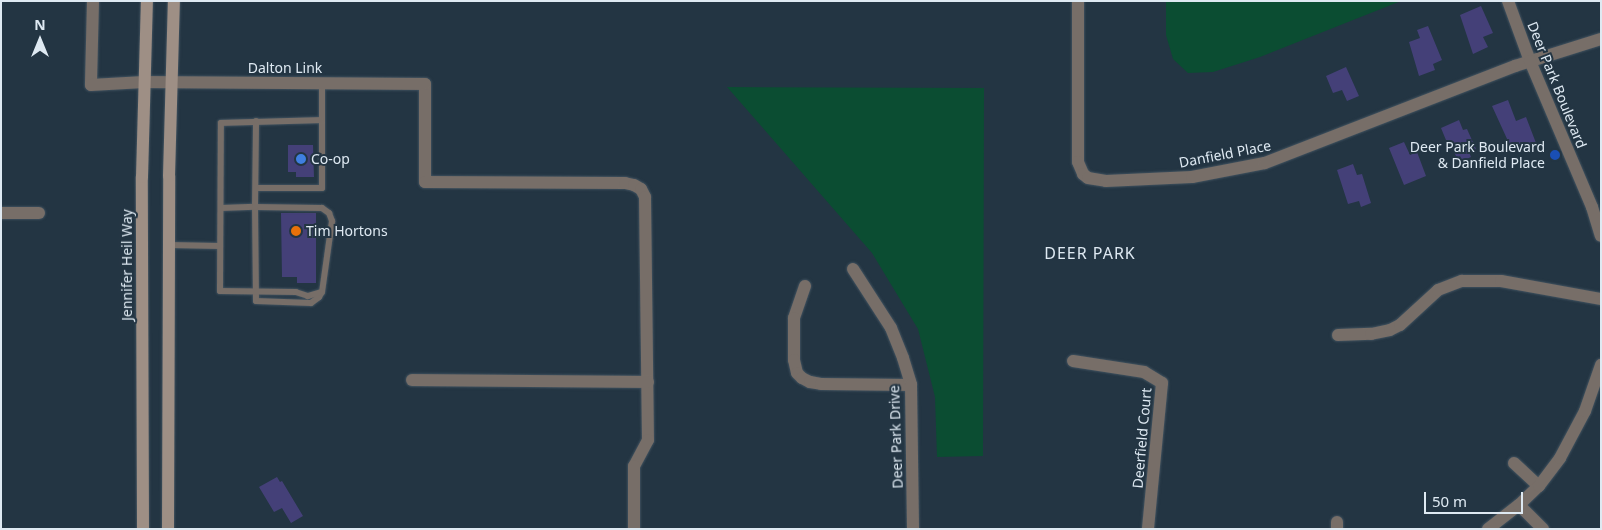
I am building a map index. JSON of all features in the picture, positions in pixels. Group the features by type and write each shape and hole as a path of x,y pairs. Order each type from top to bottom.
{"main road":[{"name":"Jennifer Heil Way","path":"143,529 142,177 147,1"},
{"path":"168,529 169,245 174,1"}],"street":[{"name":"Dalton Link","path":"93,1 91,85 144,82 425,84 425,182 634,184 641,189 645,197 646,207 648,382"},
{"name":"Danfield Place","path":"1078,1 1078,162 1083,174 1100,181 1145,181 1192,177 1266,163 1530,60 1601,39"},
{"name":"Deer Park Boulevard","path":"1508,1 1530,60 1600,228"},
{"path":"1,213 39,213"},
{"name":"Deer Park Drive","path":"853,269 891,328 911,385 913,529"},
{"path":"1338,335 1371,334 1390,330 1400,325 1438,290 1462,281 1500,282 1601,299"},
{"path":"805,286 794,318 794,360 797,373 802,378 821,384 911,385"},
{"name":"Deerfield Court","path":"1073,361 1144,372 1162,383 1148,529"},
{"path":"1488,529 1519,505 1539,486 1568,446 1585,411 1600,369"},
{"path":"412,380 648,382 648,440 634,466 634,529"},
{"path":"1514,463 1539,486"},
{"path":"1519,505 1543,529"}],"lane":[{"path":"256,188 322,188 322,84"},
{"path":"321,120 221,123 220,291 296,292 308,296 322,292"},
{"path":"220,208 255,207 322,208 329,213 332,221 322,292 319,297 311,303 256,301 255,207 256,121"},
{"path":"169,245 220,246"}],"green space":[{"path":"1166,1 1401,1 1260,57 1213,72 1188,73 1173,59 1166,35"},
{"path":"727,87 984,88 983,456 937,457 935,397 918,329 872,253"}],"building":[{"path":"1481,6 1493,33 1483,37 1488,47 1473,54 1460,15"},
{"path":"1428,26 1442,60 1433,64 1435,70 1419,76 1409,42 1420,38 1417,30"},
{"path":"1346,67 1359,96 1347,101 1342,90 1333,93 1326,76"},
{"path":"1508,100 1516,121 1526,117 1536,143 1513,152 1492,106"},
{"path":"1459,120 1463,130 1467,129 1476,149 1469,152 1471,157 1462,161 1460,156 1457,158 1450,144 1448,145 1441,128"},
{"path":"1404,142 1410,155 1417,152 1426,176 1404,185 1389,148"},
{"name":"Co-op","path":"288,145 313,145 314,177 296,177 296,172 288,172"},
{"path":"1353,164 1357,175 1362,174 1371,203 1361,207 1359,201 1348,204 1337,170"},
{"path":"281,213 316,213 316,283 297,283 297,277 282,277"},
{"path":"277,477 280,482 282,481 303,516 291,523 282,508 274,512 259,487"}],"place":[{"name":"Deer Park Boulevard & Danfield Place","path":"1555,155"},
{"name":"Co-op","path":"301,159"},
{"name":"Tim Hortons","path":"296,231"}],"district":[{"name":"DEER PARK","path":"1090,253"}]}
